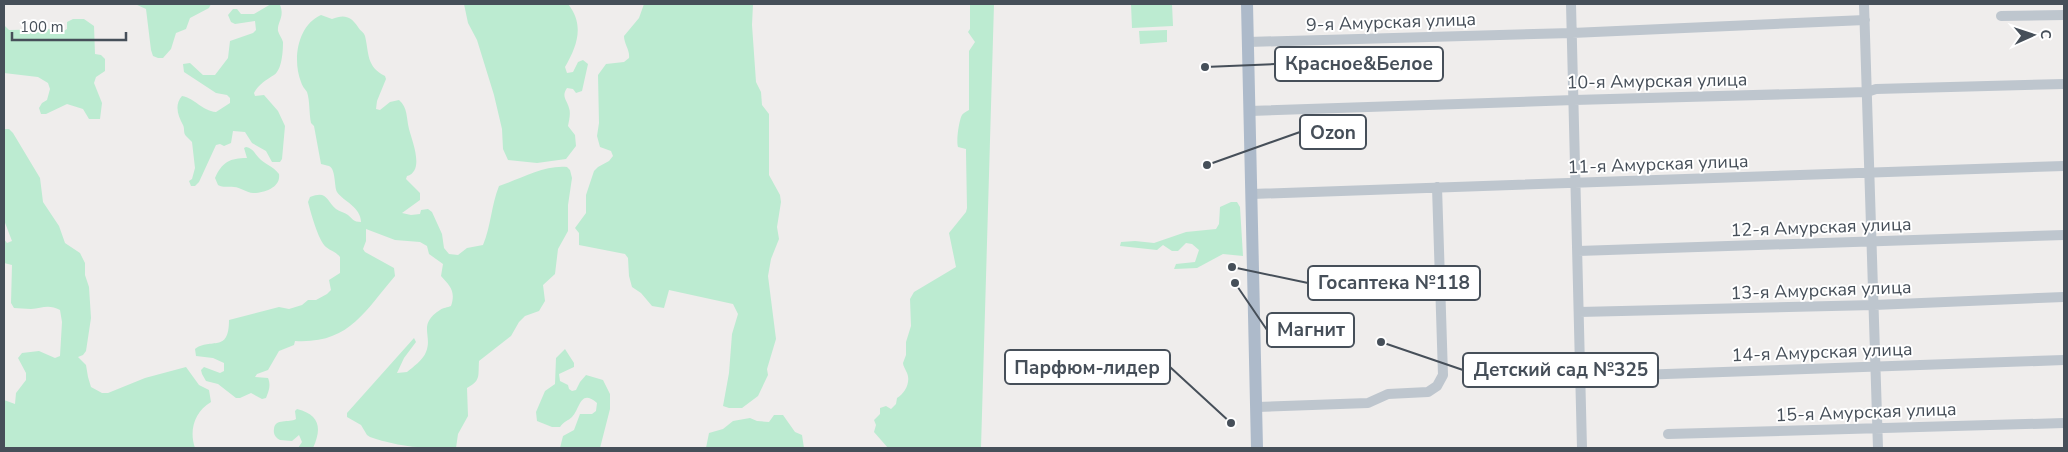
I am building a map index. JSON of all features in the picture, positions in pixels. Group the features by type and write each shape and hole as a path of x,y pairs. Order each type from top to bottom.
{"main road":[{"path":"1247,4 1257,448"}],"street":[{"path":"1571,4 1582,448"},
{"path":"1864,4 1871,173 1878,448"},
{"path":"2001,16 2064,14"},
{"name":"9-я Амурская улица","path":"1248,42 1572,33 1865,20"},
{"name":"10-я Амурская улица","path":"1250,110 1867,92 1876,89 2064,84"},
{"name":"11-я Амурская улица","path":"1252,194 2064,166"},
{"path":"1257,407 1368,403 1388,394 1428,392 1441,382 1443,375 1437,188"},
{"name":"12-я Амурская улица","path":"1578,251 2064,235"},
{"name":"13-я Амурская улица","path":"1579,312 1874,305 2064,297"},
{"name":"14-я Амурская улица","path":"1581,377 2064,360"},
{"name":"15-я Амурская улица","path":"1668,434 2064,423"}],"green space":[{"path":"135,4 211,4 209,8 190,18 186,29 176,33 171,49 163,58 158,58 153,56 151,50 146,9"},
{"path":"271,4 280,5 281,9 278,31 283,42 282,60 277,73 260,85 254,93 255,96 264,95 278,111 285,126 282,159 280,162 272,162 266,151 252,143 245,132 233,131 231,143 224,146 216,145 199,182 195,186 191,186 189,181 192,179 195,168 192,142 185,135 184,126 178,114 178,103 182,96 187,97 216,112 230,103 230,98 227,95 216,93 184,72 183,64 190,63 203,75 215,75 228,58 230,41 253,33 256,30 255,21 235,24 231,22 228,15 233,9 237,9 241,14 254,14"},
{"path":"464,4 568,4 573,12 578,28 576,43 565,67 567,73 573,72 578,62 583,60 588,64 582,91 576,93 573,89 567,88 565,94 570,112 568,126 575,135 576,146 566,159 537,163 508,160 503,149 502,129 494,95 477,40 468,23"},
{"path":"644,4 753,4 752,25 756,82 761,92 762,105 769,114 769,175 780,195 781,202 777,227 779,239 771,259 768,276 776,339 767,369 768,375 758,396 742,408 723,406 729,373 732,334 738,314 733,304 669,290 664,308 652,306 641,293 632,287 628,258 625,254 579,245 579,233 575,228 586,213 586,195 594,171 613,156 611,151 600,147 597,136 599,123 598,75 606,64 624,62 629,58 624,36 639,18"},
{"path":"970,4 994,4 981,448 888,448 874,432 876,425 874,420 880,414 880,408 886,406 891,409 896,404 897,398 903,393 908,383 908,375 903,363 906,355 906,342 911,326 910,299 914,292 956,267 949,233 966,212 967,208 966,149 958,147 957,140 961,118 969,110 969,51 975,42 968,32 970,29"},
{"path":"1131,4 1172,4 1173,26 1132,28"},
{"path":"321,15 332,19 344,16 350,18 364,35 371,64 386,79 377,101 376,109 380,110 390,102 399,100 404,106 416,155 415,168 406,179 420,193 420,200 402,213 420,214 421,210 428,209 432,212 442,234 444,248 449,254 458,255 467,248 483,245 499,186 549,168 567,167 570,170 572,178 568,205 568,231 558,249 555,274 543,285 545,301 539,311 525,316 511,336 479,361 478,378 475,383 467,388 468,416 458,434 456,448 413,447 382,441 367,435 361,425 347,417 347,413 414,338 416,342 404,358 397,373 407,372 420,361 425,355 428,346 427,325 429,320 443,308 451,306 452,293 441,276 443,264 429,254 427,246 420,242 395,240 366,229 366,241 363,249 365,252 394,268 395,276 364,313 342,331 314,341 295,341 294,345 279,351 268,370 257,374 255,377 268,378 269,388 266,398 262,399 251,393 236,398 218,384 206,381 201,370 204,367 220,373 224,371 224,363 213,358 196,356 195,349 207,344 218,343 226,337 229,320 279,307 289,309 302,305 308,300 316,300 331,290 329,280 340,273 340,257 326,247 320,239 308,202 310,197 323,195 336,209 355,221 361,222 355,208 337,192 333,170 329,166 321,164 314,126 311,123 307,92 301,83 298,73 297,53 302,35 307,26"},
{"path":"73,19 84,19 94,26 95,54 101,55 105,59 105,71 96,77 94,83 102,103 100,119 89,119 83,109 67,104 46,114 41,114 39,108 47,100 50,89 48,83 38,77 4,73 4,25 9,30 57,29 62,32 67,29 67,22"},
{"path":"1167,30 1167,42 1140,44 1139,31"},
{"path":"4,129 9,129 13,133 40,178 43,202 59,226 65,243 80,253 85,263 91,318 86,351 78,357 86,365 91,387 102,393 108,393 145,378 186,367 199,385 209,390 211,402 200,411 194,422 193,442 195,448 4,448 4,400 15,404 16,393 26,380 26,373 18,358 22,353 39,351 55,358 60,356 62,322 60,310 56,308 14,308 11,303 12,265 4,263 4,239 7,243 12,241 4,220"},
{"path":"246,147 279,174 279,179 275,186 262,192 253,193 236,187 218,185 215,178 221,168 231,160 247,158 244,148"},
{"path":"1231,202 1237,202 1240,207 1243,256 1223,254 1197,268 1174,269 1176,264 1195,262 1199,250 1192,244 1186,243 1178,251 1172,251 1163,245 1157,250 1120,246 1121,242 1154,243 1186,232 1216,229 1219,224 1220,207"},
{"path":"565,349 574,363 574,367 559,374 560,381 568,385 572,391 576,390 586,375 603,380 610,394 610,409 600,448 560,448 563,436 574,430 580,414 592,414 596,411 597,403 591,399 587,398 581,401 572,417 560,427 552,427 537,421 536,412 545,391 555,384 556,358"},
{"path":"297,409 310,415 317,423 318,434 313,448 298,448 302,442 299,435 292,441 280,440 274,434 277,423 296,419 295,411"},
{"path":"774,415 783,415 795,432 802,435 804,448 706,448 709,433 723,429 733,421 750,418 769,422"}],"place":[{"name":"Красное&Белое","path":"1205,67"},
{"name":"Ozon","path":"1207,165"},
{"name":"Госаптека №118","path":"1232,267"},
{"name":"Магнит","path":"1235,283"},
{"name":"Детский сад №325","path":"1381,342"},
{"name":"Парфюм-лидер","path":"1231,423"}]}
